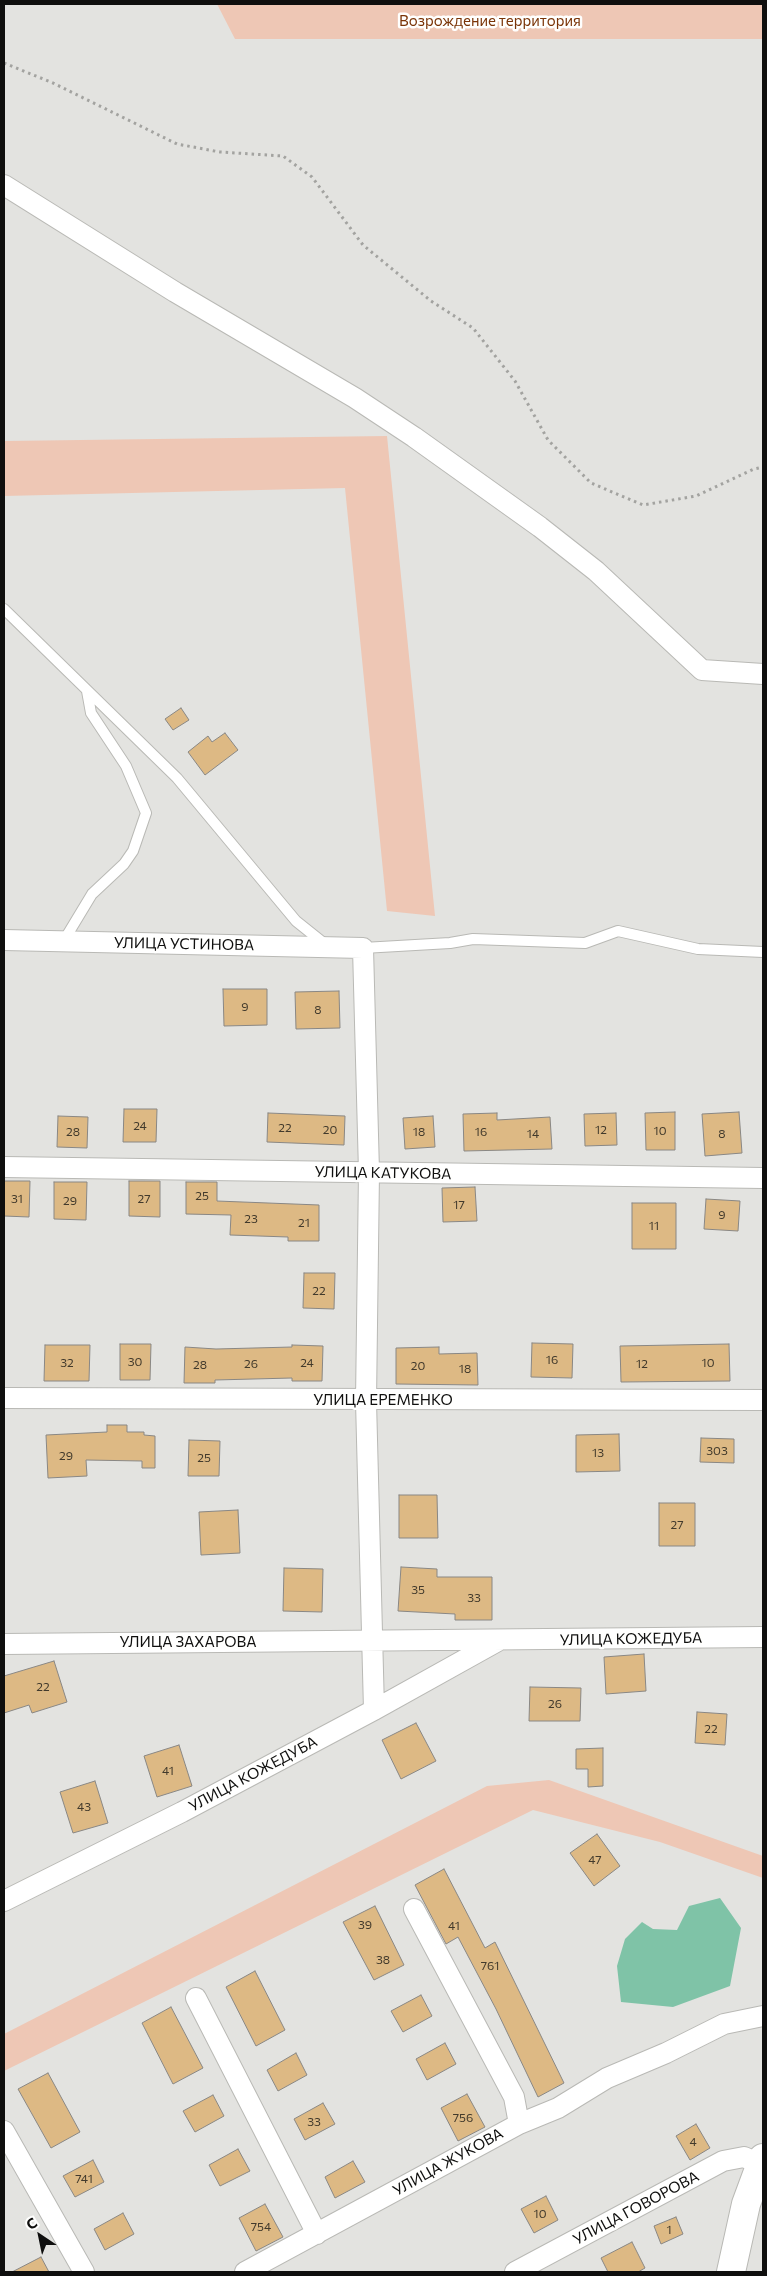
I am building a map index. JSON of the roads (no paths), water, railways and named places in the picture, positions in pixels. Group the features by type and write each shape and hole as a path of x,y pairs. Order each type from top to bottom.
{"main road":[{"path":"731,2272 746,2204 762,2161"}],"street":[{"path":"4,185 175,292 355,398 414,437 596,571 702,670 763,674"},
{"name":"УЛИЦА УСТИНОВА","path":"4,940 363,948"},
{"path":"363,948 369,1172 366,1400 374,1710"},
{"name":"УЛИЦА КАТУКОВА","path":"4,1167 763,1178"},
{"name":"УЛИЦА ЕРЕМЕНКО","path":"4,1398 763,1400"},
{"name":"УЛИЦА КОЖЕДУБА","path":"372,1641 763,1637"},
{"name":"УЛИЦА КОЖЕДУБА","path":"4,1901 182,1812 374,1710 500,1640"},
{"name":"УЛИЦА ЗАХАРОВА","path":"4,1644 372,1641"},
{"name":"УЛИЦА ЖУКОВА","path":"246,2272 519,2124 514,2097 414,1909"},
{"path":"196,1998 317,2234"},
{"path":"519,2124 558,2108 607,2078 666,2053 724,2024 763,2016"},
{"path":"4,2131 84,2272"},
{"name":"УЛИЦА ГОВОРОВА","path":"515,2272 723,2161 744,2157 762,2161"}],"lane":[{"path":"4,609 177,778 296,921 329,947"},
{"path":"63,942 92,894 124,864 132,851 146,814 126,766 91,713 88,691"},
{"path":"363,948 450,943 472,938 585,943 618,931 698,949 763,952"}],"park label":[{"name":"Возрождение территория","path":"490,21"}]}
